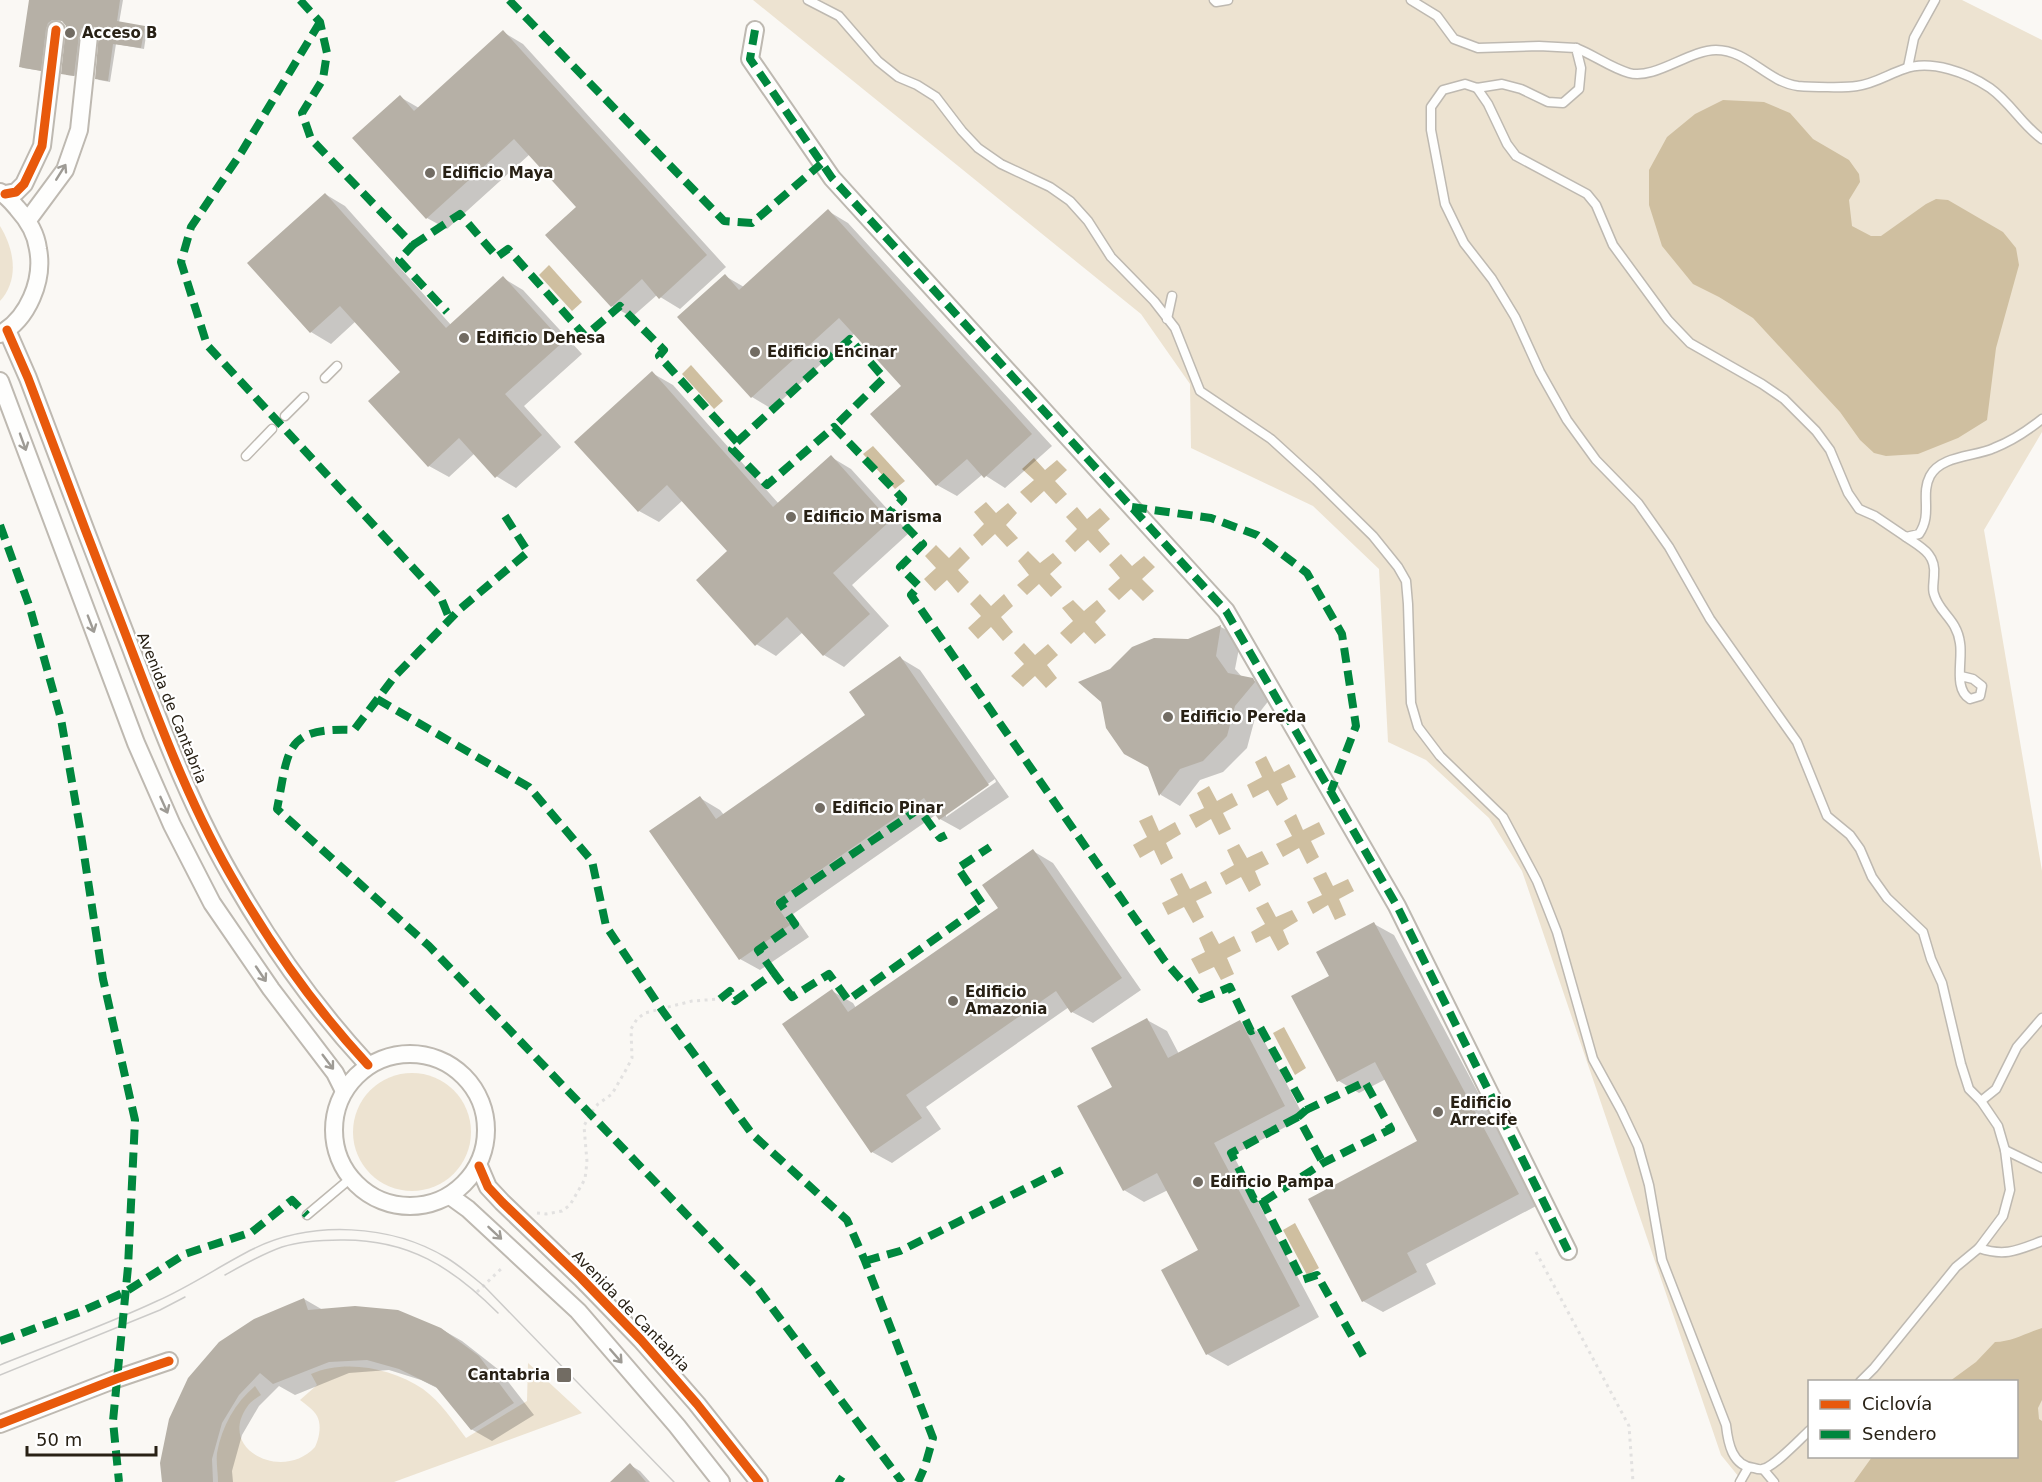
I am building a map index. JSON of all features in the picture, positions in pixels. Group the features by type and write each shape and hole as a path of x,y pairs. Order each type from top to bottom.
{"street":[{"path":"2,193 16,192 24,184 42,146 56,30"},
{"path":"755,30 750,59 832,178 1226,611 1397,906 1568,1251"},
{"path":"28,220 64,170 79,130 89,36"},
{"path":"2,193 28,220 39,249 38,280 26,310 4,332"},
{"name":"Avenida de Cantabria","path":"4,332 28,378 161,727 196,807 236,885 287,967 328,1019 369,1065"},
{"path":"0,381 136,743 172,825 212,903 271,989 335,1073 344,1091"},
{"path":"406,1053 441,1059 471,1083 486,1118 485,1149 479,1166 462,1187 450,1196 422,1206 396,1206 375,1198 353,1182 339,1158 333,1130 336,1111 344,1091 354,1078 369,1065 387,1057 406,1053"},
{"name":"Avenida de Cantabria","path":"479,1166 488,1186 641,1340 697,1404 759,1482"},
{"path":"450,1196 468,1209 578,1311 677,1426 721,1482"},
{"path":"0,1424 169,1361"}],"lane":[{"path":"808,0 839,16 878,61 898,77 936,97 978,148 1001,164 1050,187 1070,201 1088,221 1112,257 1154,301 1175,328 1200,391 1270,439 1316,480 1372,536 1398,567 1406,580 1411,703 1418,727 1440,756 1503,817 1537,881 1557,932 1593,1059 1638,1146 1649,1185 1662,1260 1726,1425 1728,1445 1737,1460 1748,1468 1763,1469 1780,1458 1808,1431"},
{"path":"1214,0 1216,2 1228,0"},
{"path":"1411,0 1437,16 1454,39 1478,48 1539,46 1576,48 1631,74 1648,73 1684,58 1713,50 1730,50 1780,81 1798,86 1857,86 1908,67 1949,68 1990,88 2006,102 2029,130 2042,139"},
{"path":"1908,67 1914,38 1935,0"},
{"path":"1576,48 1581,68 1579,89 1563,103 1548,102 1521,89 1502,84 1477,88 1465,84 1443,90 1431,107 1431,130 1445,204 1464,243 1492,279 1515,317 1540,372 1567,420 1596,460 1638,503 1669,547 1710,619 1797,742 1827,816 1850,835 1860,849 1872,877 1887,897 1923,932 1941,983 1969,1089 1981,1101 1998,1126 2005,1150 2010,1190 2003,1216 1979,1248 1956,1267 1862,1380"},
{"path":"1477,88 1488,104 1507,144 1516,156 1587,194 1596,205 1613,244 1668,320 1690,343 1784,399 1816,431 1830,450 1848,493 1859,509 1875,516 1925,549 1935,564 1933,593 1940,607 1959,630 1961,676"},
{"path":"1167,319 1172,297"},
{"path":"325,378 337,366"},
{"path":"285,416 304,398"},
{"path":"1925,549 1927,490 1930,476 1939,466 1991,450 2028,431 2042,419"},
{"path":"246,456 272,429"},
{"path":"1906,537 1919,534 1925,525"},
{"path":"1981,1101 1996,1089 2017,1047 2042,1018"},
{"path":"2005,1150 2042,1168"},
{"path":"307,1215 351,1178"},
{"path":"1979,1248 2012,1253 2042,1241"},
{"path":"1740,1482 1748,1468"},
{"path":"1763,1469 1774,1482"}],"path":[{"path":"521,1221 532,1212 546,1214 562,1211 570,1205 581,1186 585,1179 587,1162 584,1126 598,1104 612,1094 632,1058 631,1029 637,1019 645,1013 692,1001 720,999"},
{"path":"1536,1252 1629,1426 1633,1482"},
{"path":"477,1292 503,1267"}],"shaded area":[{"path":"753,0 1962,0 2042,40 2042,432 1984,530 2042,871 2042,1482 1743,1482 1721,1455 1522,871 1489,818 1426,760 1388,742 1379,569 1313,506 1191,448 1190,384 1141,314"},
{"path":"1723,100 1764,102 1790,113 1813,139 1849,160 1859,174 1860,182 1849,200 1852,226 1871,236 1881,236 1936,199 1948,200 2003,232 2016,248 2019,265 1996,348 1987,420 1958,438 1918,454 1886,456 1874,453 1860,440 1840,412 1753,318 1693,284 1662,246 1649,205 1649,170 1667,137 1695,114"},
{"path":"0,226 9,244 13,264 10,283 0,301"},
{"path":"549,265 582,302 572,311 539,275"},
{"path":"691,365 723,401 714,409 682,374"},
{"path":"873,446 905,481 895,489 863,454"},
{"path":"1034,458 1045,470 1057,460 1067,470 1055,481 1067,494 1056,504 1044,491 1031,503 1020,492 1034,480 1022,469"},
{"path":"986,502 996,513 1008,503 1017,513 1006,525 1018,538 1007,547 995,534 982,546 973,535 984,524 974,512"},
{"path":"1077,507 1087,519 1100,508 1110,519 1098,530 1110,544 1100,553 1088,540 1075,552 1065,541 1077,529 1066,517"},
{"path":"936,545 949,558 960,547 970,558 958,570 969,582 958,593 947,580 935,591 924,579 936,568 925,556"},
{"path":"1028,551 1040,563 1053,553 1062,563 1050,574 1062,587 1051,597 1039,584 1027,595 1017,585 1029,575 1018,561"},
{"path":"1121,554 1132,566 1144,556 1155,567 1142,579 1154,591 1143,601 1131,589 1119,600 1108,589 1120,578 1109,565"},
{"path":"980,594 991,606 1004,594 1013,606 1001,617 1013,632 1003,641 991,627 978,639 968,628 981,616 970,604"},
{"path":"1073,600 1084,611 1097,600 1106,611 1095,622 1106,635 1095,644 1084,632 1071,644 1060,633 1073,621 1062,608"},
{"path":"1024,643 1035,655 1048,644 1058,655 1047,665 1057,678 1046,688 1035,676 1023,687 1011,676 1024,664 1014,653"},
{"path":"1266,756 1274,772 1289,764 1296,777 1281,784 1288,799 1277,806 1268,790 1253,798 1247,785 1262,777 1255,762"},
{"path":"1209,786 1217,801 1232,793 1238,805 1223,813 1231,829 1219,835 1211,819 1196,828 1189,815 1204,808 1197,793"},
{"path":"1296,814 1303,830 1319,822 1325,834 1311,841 1319,857 1307,864 1299,848 1283,857 1276,844 1292,836 1284,821"},
{"path":"1152,815 1159,831 1175,822 1181,834 1166,843 1173,858 1161,865 1154,850 1140,858 1133,845 1147,837 1139,821"},
{"path":"1239,844 1247,858 1262,851 1269,864 1255,871 1261,885 1249,892 1241,877 1226,885 1220,873 1234,865 1227,850"},
{"path":"1326,872 1333,886 1348,879 1354,891 1339,899 1346,915 1335,920 1328,905 1313,914 1307,902 1322,895 1313,878"},
{"path":"1182,873 1190,889 1206,881 1212,893 1196,901 1204,917 1193,923 1184,907 1168,915 1162,903 1178,895 1170,879"},
{"path":"1268,902 1276,917 1292,910 1298,921 1283,930 1289,944 1278,951 1270,936 1256,943 1251,932 1265,924 1256,908"},
{"path":"1212,931 1219,944 1234,936 1241,951 1227,958 1234,974 1221,980 1214,967 1199,974 1191,959 1205,952 1199,938"},
{"path":"1284,1027 1306,1068 1295,1075 1273,1033"},
{"path":"412,1073 435,1077 454,1090 467,1109 471,1132 467,1155 454,1174 435,1187 412,1191 389,1187 370,1174 357,1155 353,1132 357,1109 370,1090 389,1077"},
{"path":"1295,1223 1319,1268 1307,1275 1283,1230"},
{"path":"2042,1328 2042,1400 2038,1408 2039,1419 2042,1421 2042,1482 1854,1482 1871,1458 2018,1458 2018,1380 1951,1380 1976,1362 1995,1342 2013,1339"},
{"path":"528,1363 582,1413 394,1482 218,1482 217,1453 222,1434 230,1416 255,1386 261,1395 247,1407 240,1422 240,1436 247,1448 258,1456 272,1461 287,1462 302,1457 315,1447 318,1440 319,1420 312,1409 300,1400 317,1385 311,1374 325,1369 353,1367 383,1371 397,1376 429,1394 466,1438 527,1401"}],"building":[{"name":"Acceso B","path":"29,0 120,0 117,21 145,26 141,48 113,44 108,81 95,79 99,32 95,27 85,26 79,35 74,76 61,74 66,26 62,21 52,20 46,29 41,71 19,67"},
{"name":"Edificio Maya","path":"503,30 707,255 659,299 642,279 611,307 545,235 576,207 514,139 426,219 352,138 400,95 414,111"},
{"name":"Edificio Dehesa","path":"325,193 446,328 503,276 563,342 505,394 542,435 495,478 459,438 428,467 368,401 400,372 340,306 310,333 247,263"},
{"name":"Edificio Encinar","path":"828,209 1032,434 984,478 967,459 936,486 870,414 901,386 839,318 751,398 677,317 725,274 739,290"},
{"name":"Edificio Marisma","path":"652,371 773,507 831,455 890,521 833,573 870,614 823,656 787,617 755,646 696,580 727,551 667,485 638,512 574,442"},
{"name":"Edificio Pereda","path":"1221,625 1216,656 1228,673 1253,678 1255,682 1235,706 1227,736 1203,761 1180,769 1159,796 1148,767 1124,754 1106,728 1101,702 1078,682 1110,669 1132,647 1154,638 1188,639"},
{"name":"Edificio Pinar","path":"900,656 989,785 939,820 924,798 774,902 790,925 739,960 649,831 700,796 716,819 865,715 849,692"},
{"name":"Edificio Amazonia","path":"1033,849 1122,978 1071,1013 1056,991 906,1095 922,1118 871,1153 782,1024 832,989 848,1012 998,908 982,885"},
{"name":"Edificio Arrecife","path":"1374,922 1519,1194 1407,1253 1417,1272 1362,1302 1308,1199 1417,1141 1375,1062 1337,1082 1291,996 1329,976 1316,952"},
{"name":"Edificio Pampa","path":"1147,1018 1168,1058 1240,1020 1285,1106 1214,1143 1300,1306 1206,1355 1161,1270 1198,1250 1157,1173 1123,1191 1077,1106 1112,1087 1091,1048"},
{"path":"304,1298 308,1310 355,1306 398,1310 441,1328 479,1356 514,1403 471,1430 436,1387 399,1369 367,1360 329,1362 273,1384 260,1373 239,1395 222,1423 212,1459 213,1482 162,1482 160,1463 169,1419 188,1378 219,1342 254,1319"},
{"path":"630,1463 646,1482 610,1482"}],"tram line":[{"path":"0,1365 138,1310 182,1289 253,1249 276,1240 300,1233 326,1230 377,1233 401,1238 425,1247 452,1261 484,1286 674,1482"},
{"path":"225,1275 260,1256 289,1245 319,1241 365,1241 408,1251 446,1269 498,1313"},
{"path":"0,1375 160,1310 185,1297"}],"marked path":[{"path":"300,0 320,22 327,53 323,79 302,113 311,139 413,245 399,260 447,312"},
{"path":"509,0 724,221 752,223 821,164"},
{"path":"320,22 241,153 191,227 181,262 207,345 441,598 450,620"},
{"path":"755,30 750,59 832,178 1226,611 1397,906 1568,1251"},
{"path":"413,245 460,214 497,257 508,249 585,336 620,306 664,350 659,356 737,442 732,449 767,485 834,427 903,499 891,511 923,544 900,567 919,586 911,595 1164,960 1182,981 1187,979 1201,999 1230,987 1251,1031 1260,1027 1306,1110 1298,1117 1323,1163"},
{"path":"737,442 850,339 884,378 834,427"},
{"path":"1132,507 1211,518 1257,535 1307,573 1342,634 1356,726 1331,791"},
{"path":"505,516 528,552 460,609 395,676 354,730 314,733 302,738 293,746 284,771 277,809 429,946 758,1289 902,1482"},
{"path":"0,525 30,608 61,719 103,979 135,1120 128,1267 113,1421 119,1482"},
{"path":"377,699 529,787 592,861 606,926 662,1010 752,1134 847,1220 933,1438 918,1482"},
{"path":"774,973 758,950 795,924 780,903 919,809 940,838 946,835"},
{"path":"720,999 730,991 735,1001 774,973 792,997 829,974 848,1000 983,905 958,868 990,847"},
{"path":"1263,1202 1323,1163 1391,1129 1365,1082 1306,1110"},
{"path":"1298,1117 1231,1153 1254,1199 1260,1196 1302,1280 1317,1275 1365,1359"},
{"path":"865,1261 900,1251 1062,1170"},
{"path":"0,1341 80,1312 125,1292 185,1254 252,1232 292,1200 307,1215"},
{"path":"837,1478 843,1482"}],"cycle path":[{"path":"5,194 16,192 24,184 42,146 56,30"},
{"path":"7,330 28,378 160,725 203,823 237,886 282,957 314,1002 368,1065"},
{"path":"479,1166 488,1187 641,1340 697,1404 759,1482"},
{"path":"0,1424 169,1361"}],"place":[{"name":"Acceso B","path":"70,33"},
{"name":"Edificio Maya","path":"430,173"},
{"name":"Edificio Dehesa","path":"464,338"},
{"name":"Edificio Encinar","path":"755,352"},
{"name":"Edificio Marisma","path":"791,517"},
{"name":"Edificio Pereda","path":"1168,717"},
{"name":"Edificio Pinar","path":"820,808"},
{"name":"Edificio Amazonia","path":"953,1001"},
{"name":"Edificio Arrecife","path":"1438,1112"},
{"name":"Edificio Pampa","path":"1198,1182"},
{"name":"Cantabria","path":"564,1375"}]}
